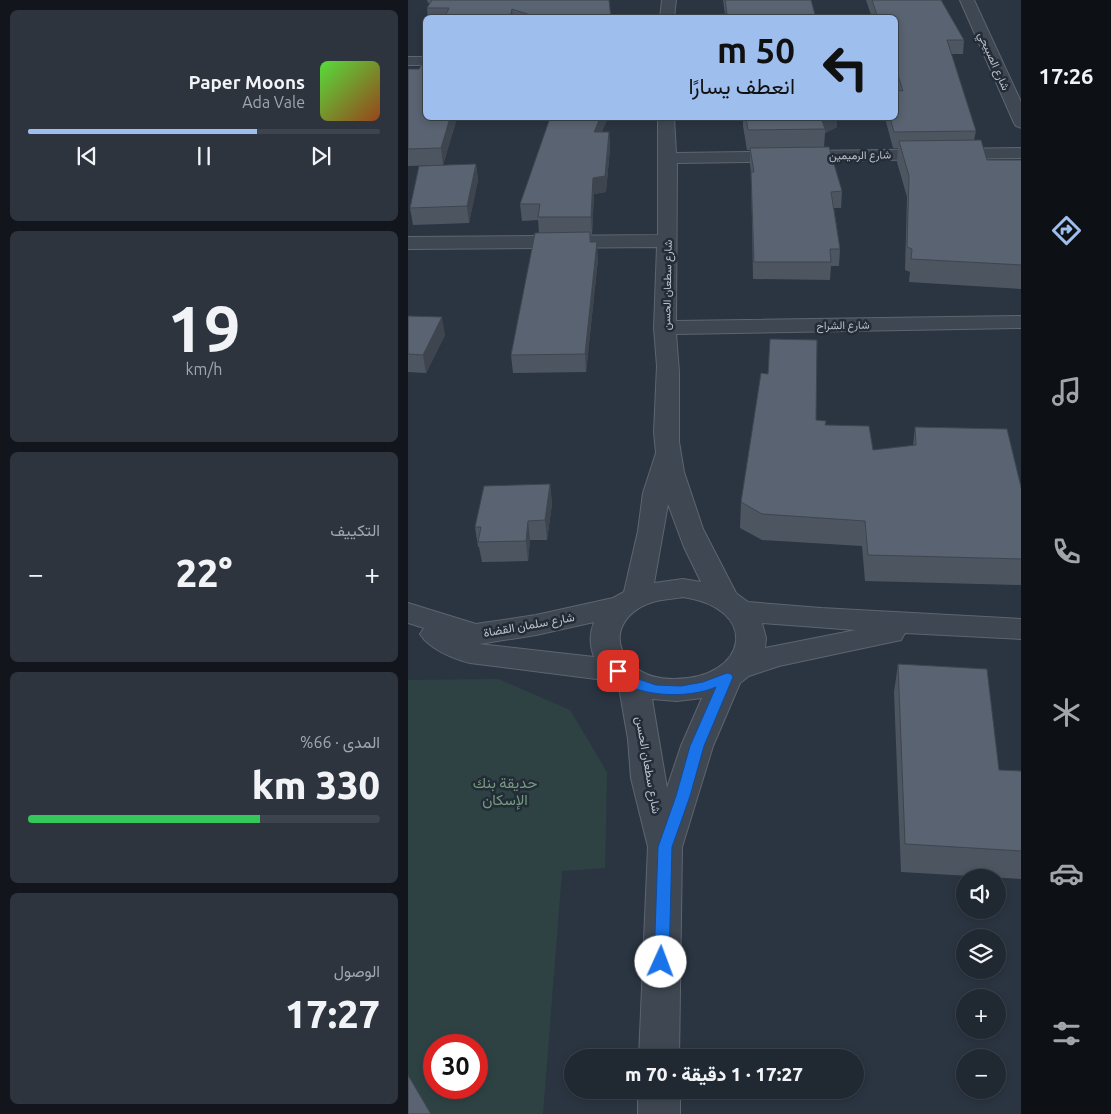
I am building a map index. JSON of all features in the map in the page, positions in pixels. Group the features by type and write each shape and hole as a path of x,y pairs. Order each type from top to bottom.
{"street":[{"path":"667,15 669,0"},
{"name":"شارع الصبيحي","path":"968,0 1022,123"},
{"path":"408,61 423,61"},
{"name":"شارع سطعان الحسن","path":"666,120 669,158 665,328 668,372 666,414 668,452 690,532 708,569 733,605"},
{"name":"شارع الرميمين","path":"669,158 1022,153"},
{"path":"408,243 668,241"},
{"name":"شارع الشراح","path":"665,328 1022,322"},
{"name":"شارع سطعان الحسن","path":"630,601 651,530 656,493 668,452"},
{"path":"934,625 813,647 775,656 733,672 706,687 681,691 656,689 626,677 606,655 603,638 609,620 630,601 660,590 683,588 705,592 733,605 934,625 1022,629"},
{"name":"شارع سلمان القضاة","path":"408,613 475,634 536,625 630,601"},
{"path":"733,605 749,624 753,639 749,653 733,672"},
{"name":"شارع سلمان القضاة","path":"408,619 470,654 626,677"},
{"name":"شارع سطعان الحسن","path":"665,847 683,796 697,746 733,672"},
{"name":"شارع سطعان الحسن","path":"626,677 644,738 648,778 665,847 658,1049"},
{"path":"659,1099 659,1114"}],"green space":[{"name":"حديقة بنك الإسكان","path":"498,679 570,710 607,772 605,868 562,871 543,1114 408,1114 408,680"}],"building":[{"path":"432,0 609,0 611,15 530,15 512,9 511,15 446,15 449,8 427,8"},
{"path":"725,0 811,0 815,15 720,14 727,14"},
{"path":"872,0 941,0 964,40 947,40 976,131 894,132 891,120 898,120 898,90 903,91 898,75 898,15 877,15"},
{"path":"423,62 423,120 449,120 441,148 408,149 408,69 419,69"},
{"path":"549,120 599,120 594,132 609,132 605,176 593,178 591,217 538,217 540,204 520,204"},
{"path":"746,120 822,120 825,129 748,130"},
{"path":"981,140 987,160 1022,160 1022,265 911,259 912,249 907,247 909,176 899,141"},
{"path":"829,147 842,191 831,192 840,249 830,249 831,262 754,262 751,172 754,172 750,148"},
{"path":"476,164 467,206 410,208 419,166"},
{"path":"590,232 590,242 597,242 585,354 511,355 535,233"},
{"path":"408,316 442,317 423,355 408,354"},
{"path":"770,339 817,340 816,420 826,421 825,425 869,426 873,450 916,445 915,427 1007,429 1022,491 1022,559 868,555 865,521 762,514 741,502 761,373 768,374"},
{"path":"550,484 545,520 528,521 526,541 478,542 481,527 475,527 484,486"},
{"path":"898,664 987,669 999,770 1022,771 1022,851 905,844"},
{"path":"408,1075 431,1114 408,1114"}],"route":[{"path":"618,671 633,682 656,689 681,691 706,687 727,677 697,746 683,796 665,847 661,962"}]}
